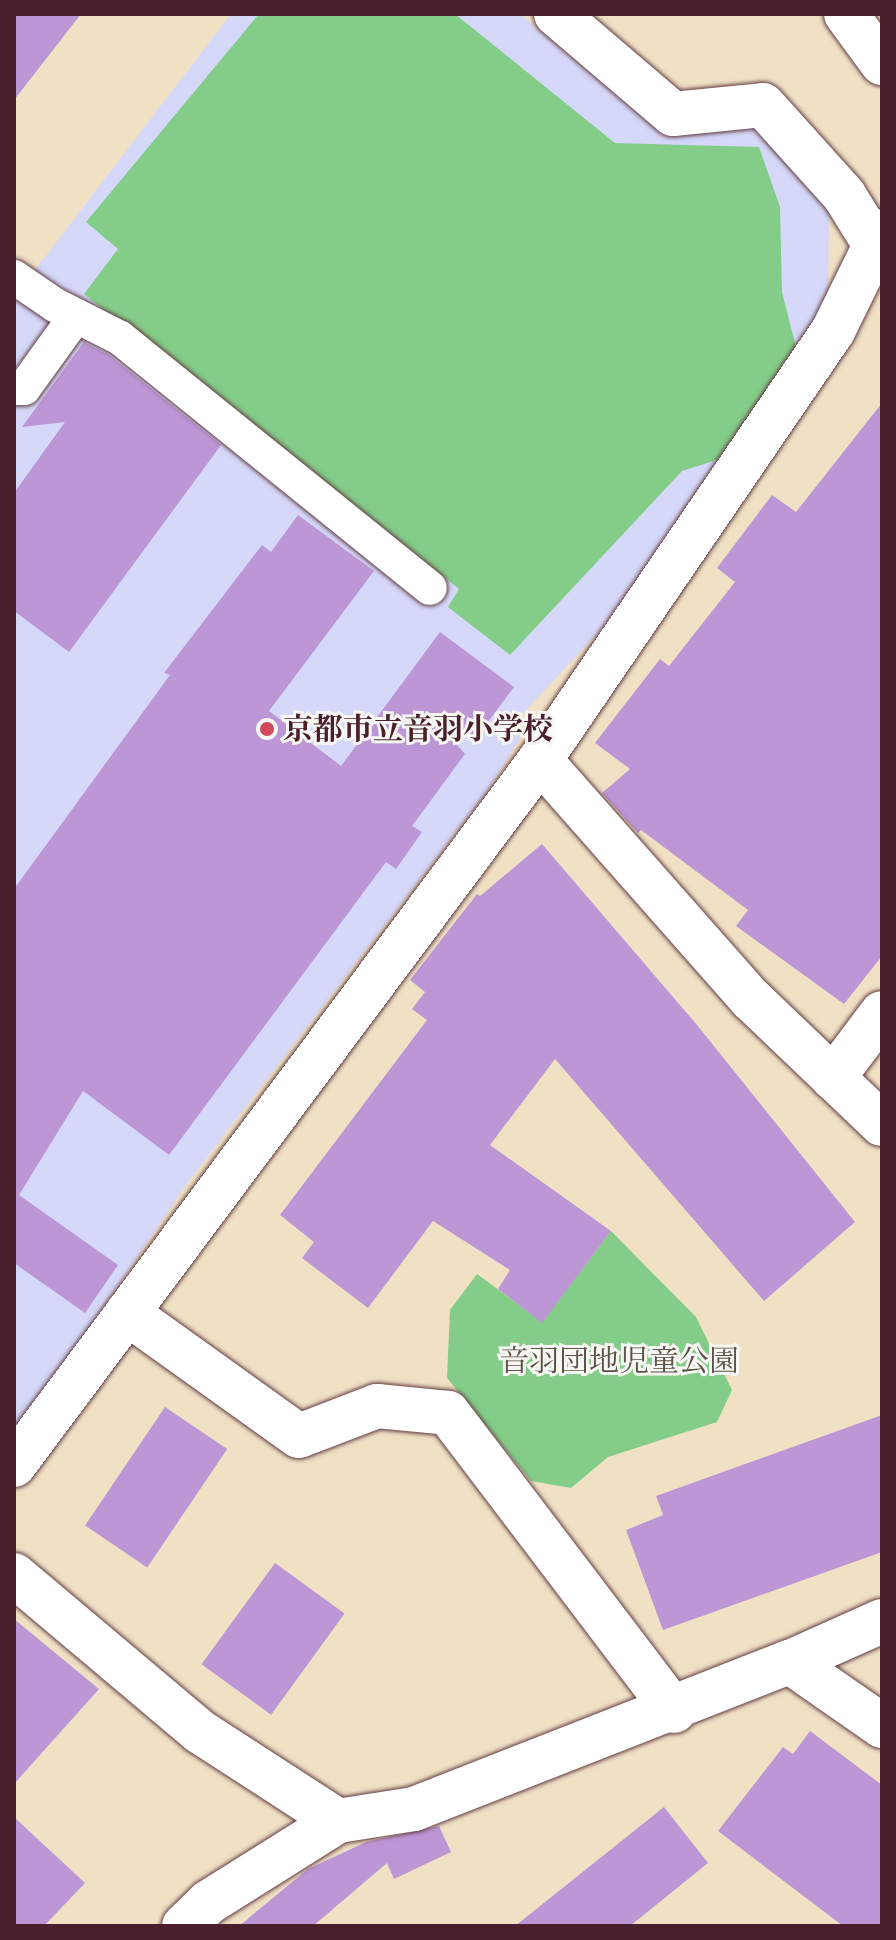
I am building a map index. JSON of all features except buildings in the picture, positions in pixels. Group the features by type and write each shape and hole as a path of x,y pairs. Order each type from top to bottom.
{"street":[{"path":"14,1465 540,760 833,331 877,236 763,105 673,114 556,14"},
{"path":"846,14 882,63"},
{"path":"540,760 751,999 882,1124"},
{"path":"833,1078 882,1013"},
{"path":"127,1313 299,1436 377,1406 448,1413 674,1711"},
{"path":"18,1585 199,1731 338,1821"},
{"path":"208,1918 338,1821 414,1809 674,1711 882,1621"},
{"path":"790,1662 882,1726"}],"lane":[{"path":"14,277 76,316 120,338 430,588"},
{"path":"14,388 24,388 76,316"}],"shaded area":[{"name":"京都市立音羽小学校","path":"231,14 520,14 653,126 725,117 752,122 779,138 829,212 828,290 818,335 682,541 520,717 519,740 488,790 188,1182 14,1439 14,257 35,270"}],"green space":[{"path":"259,14 455,14 615,143 759,147 780,207 782,292 796,347 726,457 682,471 510,655 448,607 459,589 84,294 118,249 86,222"},
{"name":"音羽団地児童公園","path":"611,1231 696,1317 732,1390 717,1422 608,1457 571,1488 531,1481 447,1378 450,1310 477,1274 542,1322"}],"place":[{"name":"京都市立音羽小学校","path":"267,729"}]}
